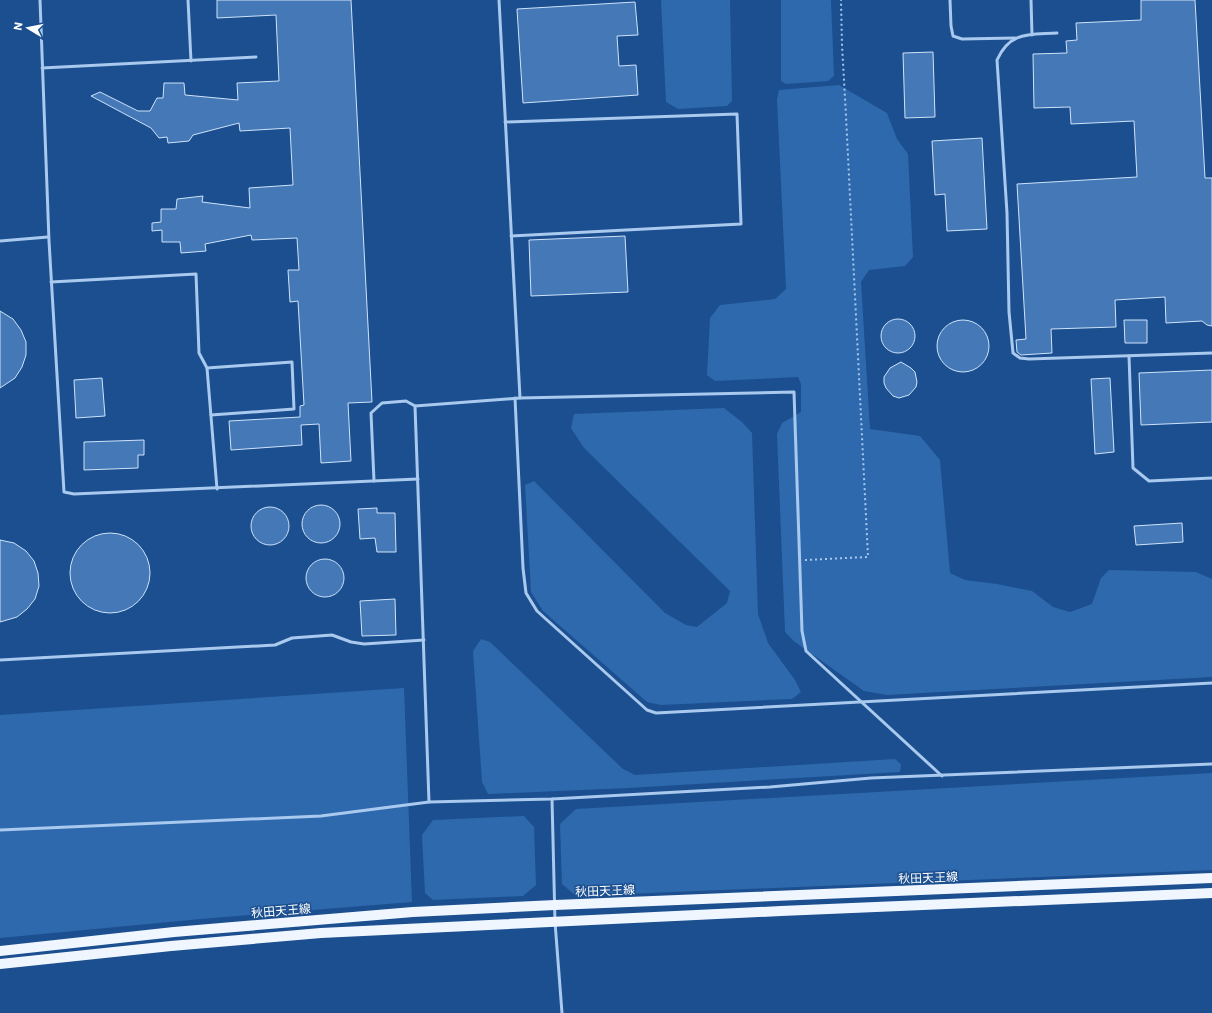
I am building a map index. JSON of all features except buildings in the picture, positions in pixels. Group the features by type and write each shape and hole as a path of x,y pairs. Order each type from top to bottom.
{"main road":[{"name":"秋田天王線","path":"0,951 174,932 319,919 555,904 1212,878"},
{"path":"0,964 163,947 321,933 781,910 1212,893"}],"lane":[{"path":"40,0 48,237 64,492 74,494 217,489 418,479"},
{"path":"188,0 191,61"},
{"path":"499,0 520,398"},
{"path":"950,0 953,36 962,39 1015,38 1056,33"},
{"path":"1031,0 1032,35"},
{"path":"1015,38 1006,44 997,60 1007,213 1009,312 1013,353 1020,358 1029,359 1212,352"},
{"path":"42,68 256,57"},
{"path":"505,122 737,114 741,224 511,236"},
{"path":"0,241 48,237"},
{"path":"51,282 196,274 199,354 207,368 217,489"},
{"path":"1129,356 1133,468 1149,481 1212,478"},
{"path":"207,368 292,362 294,410 211,415"},
{"path":"374,481 371,413 382,403 406,401 416,406 515,398 794,392 802,631 806,651 942,776"},
{"path":"515,398 523,568 526,593 537,611 647,710 656,713 1212,683"},
{"path":"416,406 429,802"},
{"path":"0,660 275,645 292,638 332,635 350,642 364,644 424,640"},
{"path":"0,830 321,816 429,802 552,799 770,787 871,778 1212,764"},
{"path":"552,799 555,904 562,1013"}],"path":[{"path":"800,561 868,557 841,0"}],"shaded area":[{"path":"661,0 730,0 732,101 727,106 678,109 666,102"},
{"path":"781,0 831,0 834,76 828,81 786,84 781,81"},
{"path":"839,85 887,113 897,139 908,154 913,257 905,266 869,270 861,282 870,429 920,436 940,460 950,573 965,580 997,584 1032,591 1053,607 1070,612 1092,604 1101,578 1109,570 1196,572 1212,579 1212,677 887,695 864,691 795,642 785,632 777,434 782,423 801,412 801,384 798,377 715,381 707,375 710,318 720,305 775,299 786,289 777,100 779,90"},
{"path":"724,408 742,422 752,433 758,614 768,643 795,680 801,692 792,699 661,705 647,702 543,611 531,592 525,485 534,481 665,613 686,625 697,627 727,603 730,591 584,448 571,428 574,414"},
{"path":"481,639 490,642 623,769 635,775 895,759 901,764 900,772 628,788 488,794 482,782 473,651"},
{"path":"404,688 412,902 201,919 0,938 0,715"},
{"path":"1212,773 1212,870 576,896 562,884 560,824 576,809"},
{"path":"524,816 534,827 536,885 523,896 433,900 425,893 422,835 433,820"}]}
